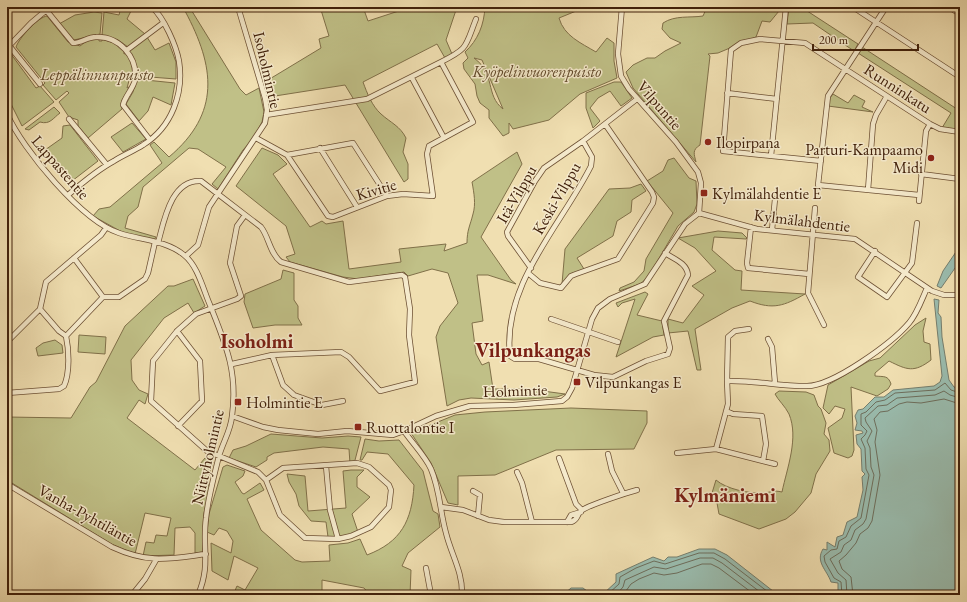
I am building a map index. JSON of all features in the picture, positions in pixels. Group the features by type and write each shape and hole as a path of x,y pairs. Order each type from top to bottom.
{"street":[{"path":"68,195 107,165 150,140 169,119 176,105 179,93 180,75 178,57 175,46 159,14 152,7"},
{"name":"Isoholmintie","path":"186,256 198,245 207,212 218,192 264,126 266,115 261,84 238,7"},
{"name":"Vilpuntie","path":"622,7 618,64 625,83 637,99 676,142 698,172 701,183 700,213"},
{"path":"786,7 771,156 821,161"},
{"path":"853,7 960,77"},
{"path":"886,7 828,96 818,185 919,195"},
{"path":"950,7 960,14"},
{"path":"40,84 8,45 48,8 73,43 90,37 103,37 117,42 127,50 134,66 134,80 123,105 150,140"},
{"path":"266,115 367,99 460,53 468,43 476,19"},
{"path":"127,50 163,23"},
{"name":"Runninkatu","path":"771,156 723,151 731,50 735,46 754,39 805,43 930,124 940,129 960,132"},
{"path":"412,78 444,138 474,122 441,62"},
{"path":"727,93 776,99"},
{"path":"868,190 873,124 876,114 888,96"},
{"name":"Itä-Vilppu","path":"531,268 508,236 508,228 544,168 583,141 637,99"},
{"name":"Lappastentie","path":"7,114 21,140 83,212 106,228 119,233 173,247 186,256"},
{"path":"70,119 107,165"},
{"path":"528,273 540,283 561,288 571,276 618,260 653,203 654,197 652,192 605,124"},
{"path":"919,201 926,131 930,124"},
{"path":"256,138 287,155 353,143 387,196"},
{"name":"Kivitie","path":"287,155 328,216 333,217 387,196 403,194 433,196 427,150 432,144 444,138"},
{"name":"Keski-Vilppu","path":"577,370 540,359 515,359 510,356 510,320 522,284 591,166 592,157 583,141"},
{"path":"320,148 357,207"},
{"path":"921,174 960,178"},
{"path":"66,336 103,297 119,297 145,279 170,202 188,184 202,181 218,192 264,231 276,257 281,262 349,282 404,276 410,309 409,327 415,382 380,391 349,357 341,352 272,355 232,364"},
{"path":"772,230 775,199"},
{"path":"815,208 808,293 824,325"},
{"name":"Kylmälahdentie","path":"700,213 751,227 855,239 906,272 927,288 944,295 960,296"},
{"name":"Holmintie","path":"232,416 263,427 318,434 347,432 386,435 404,432 436,416 470,406 513,405 562,401 570,393 588,331 595,313 602,303 645,284 685,224 700,213"},
{"path":"245,215 237,226 230,266 241,296 238,299 211,307 196,314 177,331 153,361 151,401 206,451 258,472 266,480 280,515 302,536 309,539 338,540 361,533 371,527 389,507 391,489 389,485 364,465 357,463 283,468 266,480"},
{"path":"875,251 859,275 860,280 888,297 912,263 917,223"},
{"path":"751,227 747,263 748,268 809,274"},
{"path":"7,342 40,309 46,282 101,235 106,228"},
{"path":"577,370 594,375 613,376 670,352 664,321 688,275 687,268 683,264 665,253"},
{"name":"Niittyholmintie","path":"186,256 196,272 211,307 232,364 232,416 219,456 206,518 206,573 198,595"},
{"path":"74,258 103,297"},
{"path":"727,383 776,383 807,386 823,382 851,369 909,323 927,288"},
{"path":"7,393 59,389 64,386 68,378 68,343 66,336 59,331 40,309"},
{"path":"551,319 618,342"},
{"path":"716,449 728,397 728,337 735,331 749,329"},
{"path":"177,331 200,362 202,401 178,426"},
{"path":"768,339 772,347 776,383"},
{"path":"272,355 283,385 294,395 322,405 343,401"},
{"path":"726,411 733,414 762,416 766,444 763,460"},
{"path":"404,432 432,470 446,535 460,575 462,595"},
{"path":"677,453 716,449 775,464"},
{"path":"608,454 612,471 623,493"},
{"path":"559,458 576,504 581,511"},
{"path":"326,466 330,510 338,540"},
{"path":"517,472 522,483 532,522"},
{"name":"Vanha-Pyhtiläntie","path":"7,484 112,547 130,556 156,560 206,554"},
{"path":"441,507 463,510 478,516 504,522 567,522 577,519 581,511 623,493 637,490"},
{"path":"473,491 480,495 478,516"},
{"path":"132,595 145,579 156,560"},
{"path":"426,568 431,595"}],"green space":[{"path":"121,7 133,7 127,19 145,34 128,47 118,40 102,35 104,12 119,15"},
{"path":"330,7 363,7 368,21 411,7 457,7 446,40 452,54 445,58 437,44 363,82 375,107 404,134 406,138 403,152 408,164 408,179 404,182 345,85 275,96 268,80 321,48 319,39 329,36 321,10"},
{"name":"Kyöpelinvuorenpuisto","path":"485,7 586,7 559,18 561,24 569,34 579,42 596,52 607,38 614,43 614,61 617,78 580,94 549,120 513,129 509,123 509,133 503,136 489,118 489,110 480,103 475,84 464,69 463,63 468,58 465,52 480,32","holes":["474,58 482,60 503,109 494,97 485,71 481,64"]},
{"path":"707,7 783,7 782,11 779,11 770,22 762,21 756,37 718,53 708,54 710,56 700,145 694,152 696,162 633,88 626,72 633,65 647,58 655,58 681,43 670,38 662,29 663,23 672,19 703,16"},
{"path":"789,7 801,7 858,44 854,51 813,23 787,24"},
{"path":"190,8 240,89 246,95 259,88 264,112 262,122 253,139 243,150 218,189 212,184 226,167 198,149 189,148 143,187 138,207 128,216 125,228 156,237 154,240 122,232 93,216 99,209 110,207 162,163 150,145 154,142 169,157 186,140 198,124 205,106 208,88 207,70 195,32 185,11"},
{"path":"94,12 102,13 100,34 74,40 59,24 75,15"},
{"name":"Leppälinnunpuisto","path":"47,16 68,42 80,46 88,40 99,38 99,41 102,41 102,39 117,44 124,50 124,54 126,53 132,63 133,77 130,77 127,88 131,86 122,100 122,109 88,138 78,126 78,120 69,117 59,102 69,93 67,91 56,100 43,85 45,83 16,47 29,28 43,17"},
{"path":"147,37 155,50 169,43 176,62 176,79 137,76 135,61 129,51"},
{"path":"862,47 960,111 960,130 942,128 951,113 858,53"},
{"path":"11,54 36,88 40,86 54,102 22,126 7,96 7,58"},
{"path":"136,79 175,83 171,105 153,97 148,111 139,121 126,104 133,92"},
{"path":"614,82 621,82 632,98 621,106 610,91 598,98 590,108 600,121 593,128 586,108 586,93"},
{"path":"833,94 848,103 854,95 865,101 862,107 873,112 828,106 829,99"},
{"path":"54,107 60,113 51,120 46,123 40,122 29,130 25,129"},
{"path":"132,123 146,139 123,152 111,137"},
{"path":"70,125 98,161 72,181 45,150 62,138 63,126"},
{"path":"262,148 278,155 287,164 273,174 310,227 322,221 326,224 343,221 349,269 401,262 399,249 446,244 444,251 467,243 468,231 474,206 472,182 517,152 522,164 481,237 511,280 516,284 488,275 477,275 483,321 472,323 476,354 482,365 489,362 493,389 528,389 565,394 557,397 514,400 471,398 459,400 447,406 436,337 440,326 458,303 448,273 432,269 408,276 404,272 358,279 343,277 290,262 286,257 295,254 286,226 236,186"},
{"path":"674,158 689,178 696,181 697,204 694,212 678,226 648,277 640,284 619,291 620,288 634,282 644,271 646,259 673,213 647,181 663,171 668,160"},
{"path":"641,184 646,191 632,200 631,212 617,221 613,236 577,258 584,269 562,284 565,249 609,189 630,188"},
{"path":"718,231 742,233 747,238 714,237 712,250 735,270 742,271 741,290 805,294 784,304 772,306 750,301 732,308 695,329 701,370 697,370 688,331 668,333 668,319 683,323 704,295 692,286 716,271 695,248 678,238"},
{"path":"283,270 294,273 294,300 298,306 298,318 302,325 275,325 253,328 244,302 245,294 281,279"},
{"path":"193,279 205,306 194,313 188,303 164,318 131,360 132,380 139,390 148,394 145,404 139,400 127,418 195,470 205,458 213,462 207,482 210,488 204,513 203,552 195,553 195,533 190,527 175,528 174,555 143,556 146,542 154,543 156,535 167,536 171,518 145,513 135,554 113,545 7,480 7,417 71,418 90,387 96,382 125,326 168,286 174,286"},
{"path":"645,292 648,294 637,315 662,321 664,335 653,337 616,357 635,299 622,303 618,307 616,303"},
{"path":"926,318 923,331 924,342 930,344 931,360 920,367 910,369 889,361 875,373 875,376 887,378 891,384 888,389 877,396 851,387 854,450 852,456 848,458 834,453 828,428 842,418 845,409 835,406 829,414 823,408 828,385 869,361 880,358 915,325"},
{"path":"79,335 106,337 105,354 78,352"},
{"path":"55,340 62,345 63,353 38,356 36,348 43,343"},
{"path":"779,391 806,392 814,395 826,423 824,434 829,440 830,451 816,474 811,493 795,512 786,519 759,529 719,514 717,503 712,493 716,480 726,486 745,492 782,492 791,453 793,433 789,414 775,394"},
{"path":"571,408 647,411 647,423 634,449 556,450 495,475 458,476 458,505 448,503 431,463 411,433 455,415"},
{"path":"271,434 322,438 348,436 361,437 354,464 350,464 349,449 323,447 274,453 267,457 267,460 256,467 229,458 233,450 246,446"},
{"path":"365,439 379,441 399,440 423,471 433,511 438,514 440,527 408,553 402,566 411,570 410,595 370,595 364,588 322,580 322,595 233,595 237,586 245,590 258,568 234,556 228,580 212,571 211,543 231,553 233,541 227,531 219,528 214,535 207,532 209,514 223,467 227,465 245,471 243,476 235,482 244,494 260,483 264,490 247,499 261,530 295,560 302,562 330,561 329,545 348,543 360,539 367,555 388,544 402,529 411,509 414,485 388,454 367,452 362,460 360,460"},
{"path":"364,470 357,477 357,487 370,497 352,514 358,532 341,537 328,537 326,522 311,521 299,506 296,494 289,482 287,474 305,476 308,511 346,508 343,471"}],"water":[{"path":"960,246 960,261 941,288 937,286 943,271"},
{"path":"934,299 939,300 938,313 941,317 942,337 949,380 954,387 960,389 960,595 840,595 838,593 838,583 831,582 822,566 820,558 823,549 827,550 827,542 835,547 837,537 843,535 847,522 857,517 863,490 862,477 865,474 862,471 861,449 857,444 856,435 863,433 862,431 855,430 857,423 855,416 858,410 863,409 875,397 884,397 893,390 934,386 940,382 942,376"},
{"path":"699,549 715,549 727,555 778,595 602,595 616,582 616,574 653,557 664,561 668,557 677,557"},
{"path":"571,588 583,588 591,594 598,595 563,595"}],"place":[{"name":"Ilopirpana","path":"708,142"},
{"name":"Parturi-Kampaamo Midi","path":"931,158"},
{"name":"Kylmälahdentie E","path":"704,193"},
{"name":"Vilpunkangas E","path":"577,382"},
{"name":"Holmintie E","path":"238,402"},
{"name":"Ruottalontie I","path":"358,427"}],"district":[{"name":"Isoholmi","path":"257,341"},
{"name":"Vilpunkangas","path":"533,350"},
{"name":"Kylmäniemi","path":"725,495"}]}
